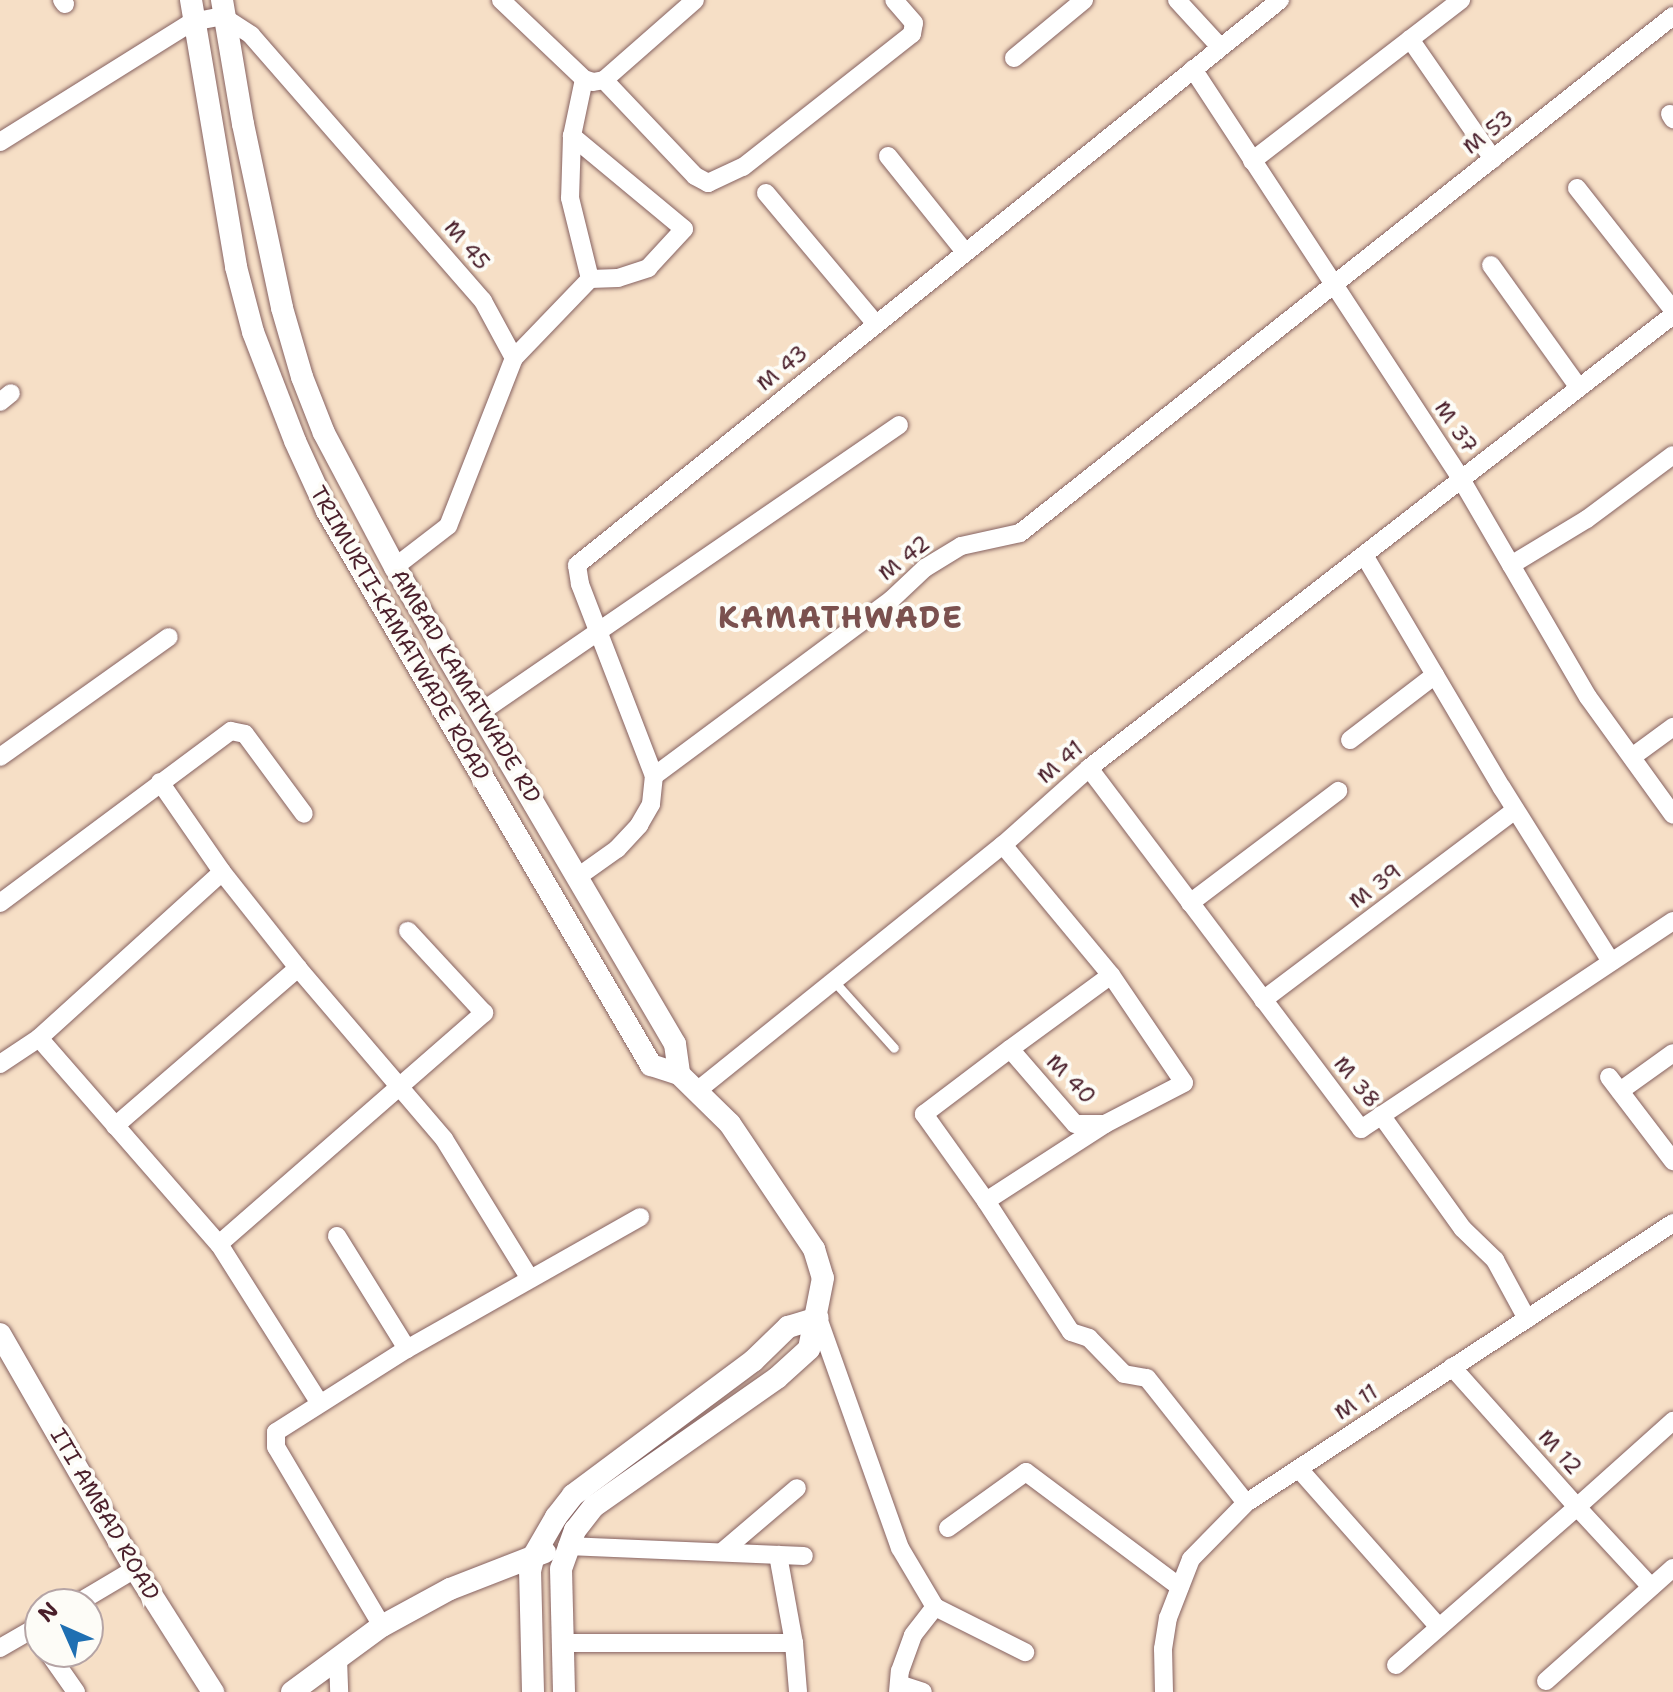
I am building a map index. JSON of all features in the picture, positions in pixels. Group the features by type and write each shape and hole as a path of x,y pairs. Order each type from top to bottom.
{"street":[{"path":"501,0 584,79 604,80 695,176 708,183 743,167 912,34 914,23 894,0"},
{"path":"604,80 695,0"},
{"path":"1014,58 1084,0"},
{"path":"1177,0 1220,47"},
{"name":"M 43","path":"654,776 598,633 577,574 577,565 1280,0"},
{"path":"1252,161 1461,0"},
{"path":"1662,0 1673,15"},
{"path":"0,142 191,11 222,8"},
{"name":"M 45","path":"222,8 251,35 374,172 483,301 514,358"},
{"name":"AMBAD KAMATWADE RD","path":"222,8 276,281 302,377 344,475 675,1044 679,1074"},
{"name":"TRIMURTI-KAMATWADE ROAD","path":"191,11 236,267 253,332 295,441 327,511 651,1065 679,1074"},
{"name":"M 53","path":"1332,286 1673,15"},
{"path":"1410,39 1493,159"},
{"name":"M 37","path":"1193,69 1461,479 1588,697 1673,815"},
{"path":"584,79 572,136 570,198 590,279"},
{"path":"395,567 448,526 514,358 590,279 618,278 648,268 684,229 572,136"},
{"path":"888,156 965,252"},
{"path":"1577,188 1673,313"},
{"path":"766,193 876,324"},
{"path":"1491,265 1579,388"},
{"name":"M 42","path":"654,776 891,600 925,568 961,546 1020,533 1332,286"},
{"name":"M 41","path":"698,1090 1003,845 1089,768 1673,313"},
{"path":"481,712 899,425"},
{"path":"1511,565 1587,519 1673,455"},
{"path":"1364,555 1515,810 1611,962"},
{"path":"0,757 169,637"},
{"path":"1350,740 1435,675"},
{"path":"1632,757 1673,727"},
{"path":"0,903 231,731 240,731 304,814"},
{"name":"M 38","path":"1089,768 1361,1129 1673,921"},
{"path":"579,876 617,849 639,825 651,804 654,776"},
{"path":"160,782 222,872 298,968 444,1139 530,1279"},
{"path":"1190,903 1338,791"},
{"name":"M 39","path":"1263,1000 1515,810"},
{"name":"M 40","path":"1003,845 1111,975 1184,1083 1105,1124 1075,1124 1010,1049 1111,975"},
{"path":"0,1064 39,1038 222,872"},
{"path":"219,1244 484,1013 408,931"},
{"path":"115,1126 298,968"},
{"path":"39,1038 219,1244 319,1402"},
{"path":"1010,1049 924,1114 986,1201 1071,1332 1089,1338 1124,1374 1147,1378 1246,1503"},
{"path":"1673,1053 1614,1084 1673,1161"},
{"path":"533,1692 529,1590 534,1555 556,1517 777,1378 809,1349 818,1318 823,1278 814,1249 730,1124 679,1074"},
{"path":"1381,1115 1463,1229 1495,1260 1527,1319"},
{"path":"986,1201 1105,1124"},
{"path":"382,1626 276,1447 276,1432 407,1349 640,1217"},
{"name":"M 11","path":"1164,1692 1163,1649 1168,1618 1191,1559 1246,1503 1673,1223"},
{"path":"337,1236 407,1349"},
{"path":"818,1318 900,1548 935,1607 1025,1652"},
{"name":"ITI AMBAD ROAD","path":"0,1334 135,1569 213,1692"},
{"name":"M 12","path":"1452,1367 1577,1507 1673,1421"},
{"path":"1299,1469 1439,1627"},
{"path":"948,1528 1026,1472 1180,1587"},
{"path":"723,1551 797,1488"},
{"path":"564,1692 561,1569 567,1546 594,1506 596,1491"},
{"path":"1396,1665 1577,1507 1651,1587"},
{"path":"292,1692 382,1626 450,1589 534,1555 567,1546 804,1556"},
{"path":"778,1555 794,1643 798,1692"},
{"path":"1546,1681 1673,1568"},
{"path":"103,1588 135,1569"},
{"path":"923,1692 898,1688 913,1635 935,1607"},
{"path":"0,1648 24,1637"},
{"path":"563,1643 794,1643"},
{"path":"338,1658 339,1692"},
{"path":"59,1668 76,1692"}],"lane":[{"path":"833,980 894,1048"}],"district":[{"name":"KAMATHWADE","path":"841,618"}]}
